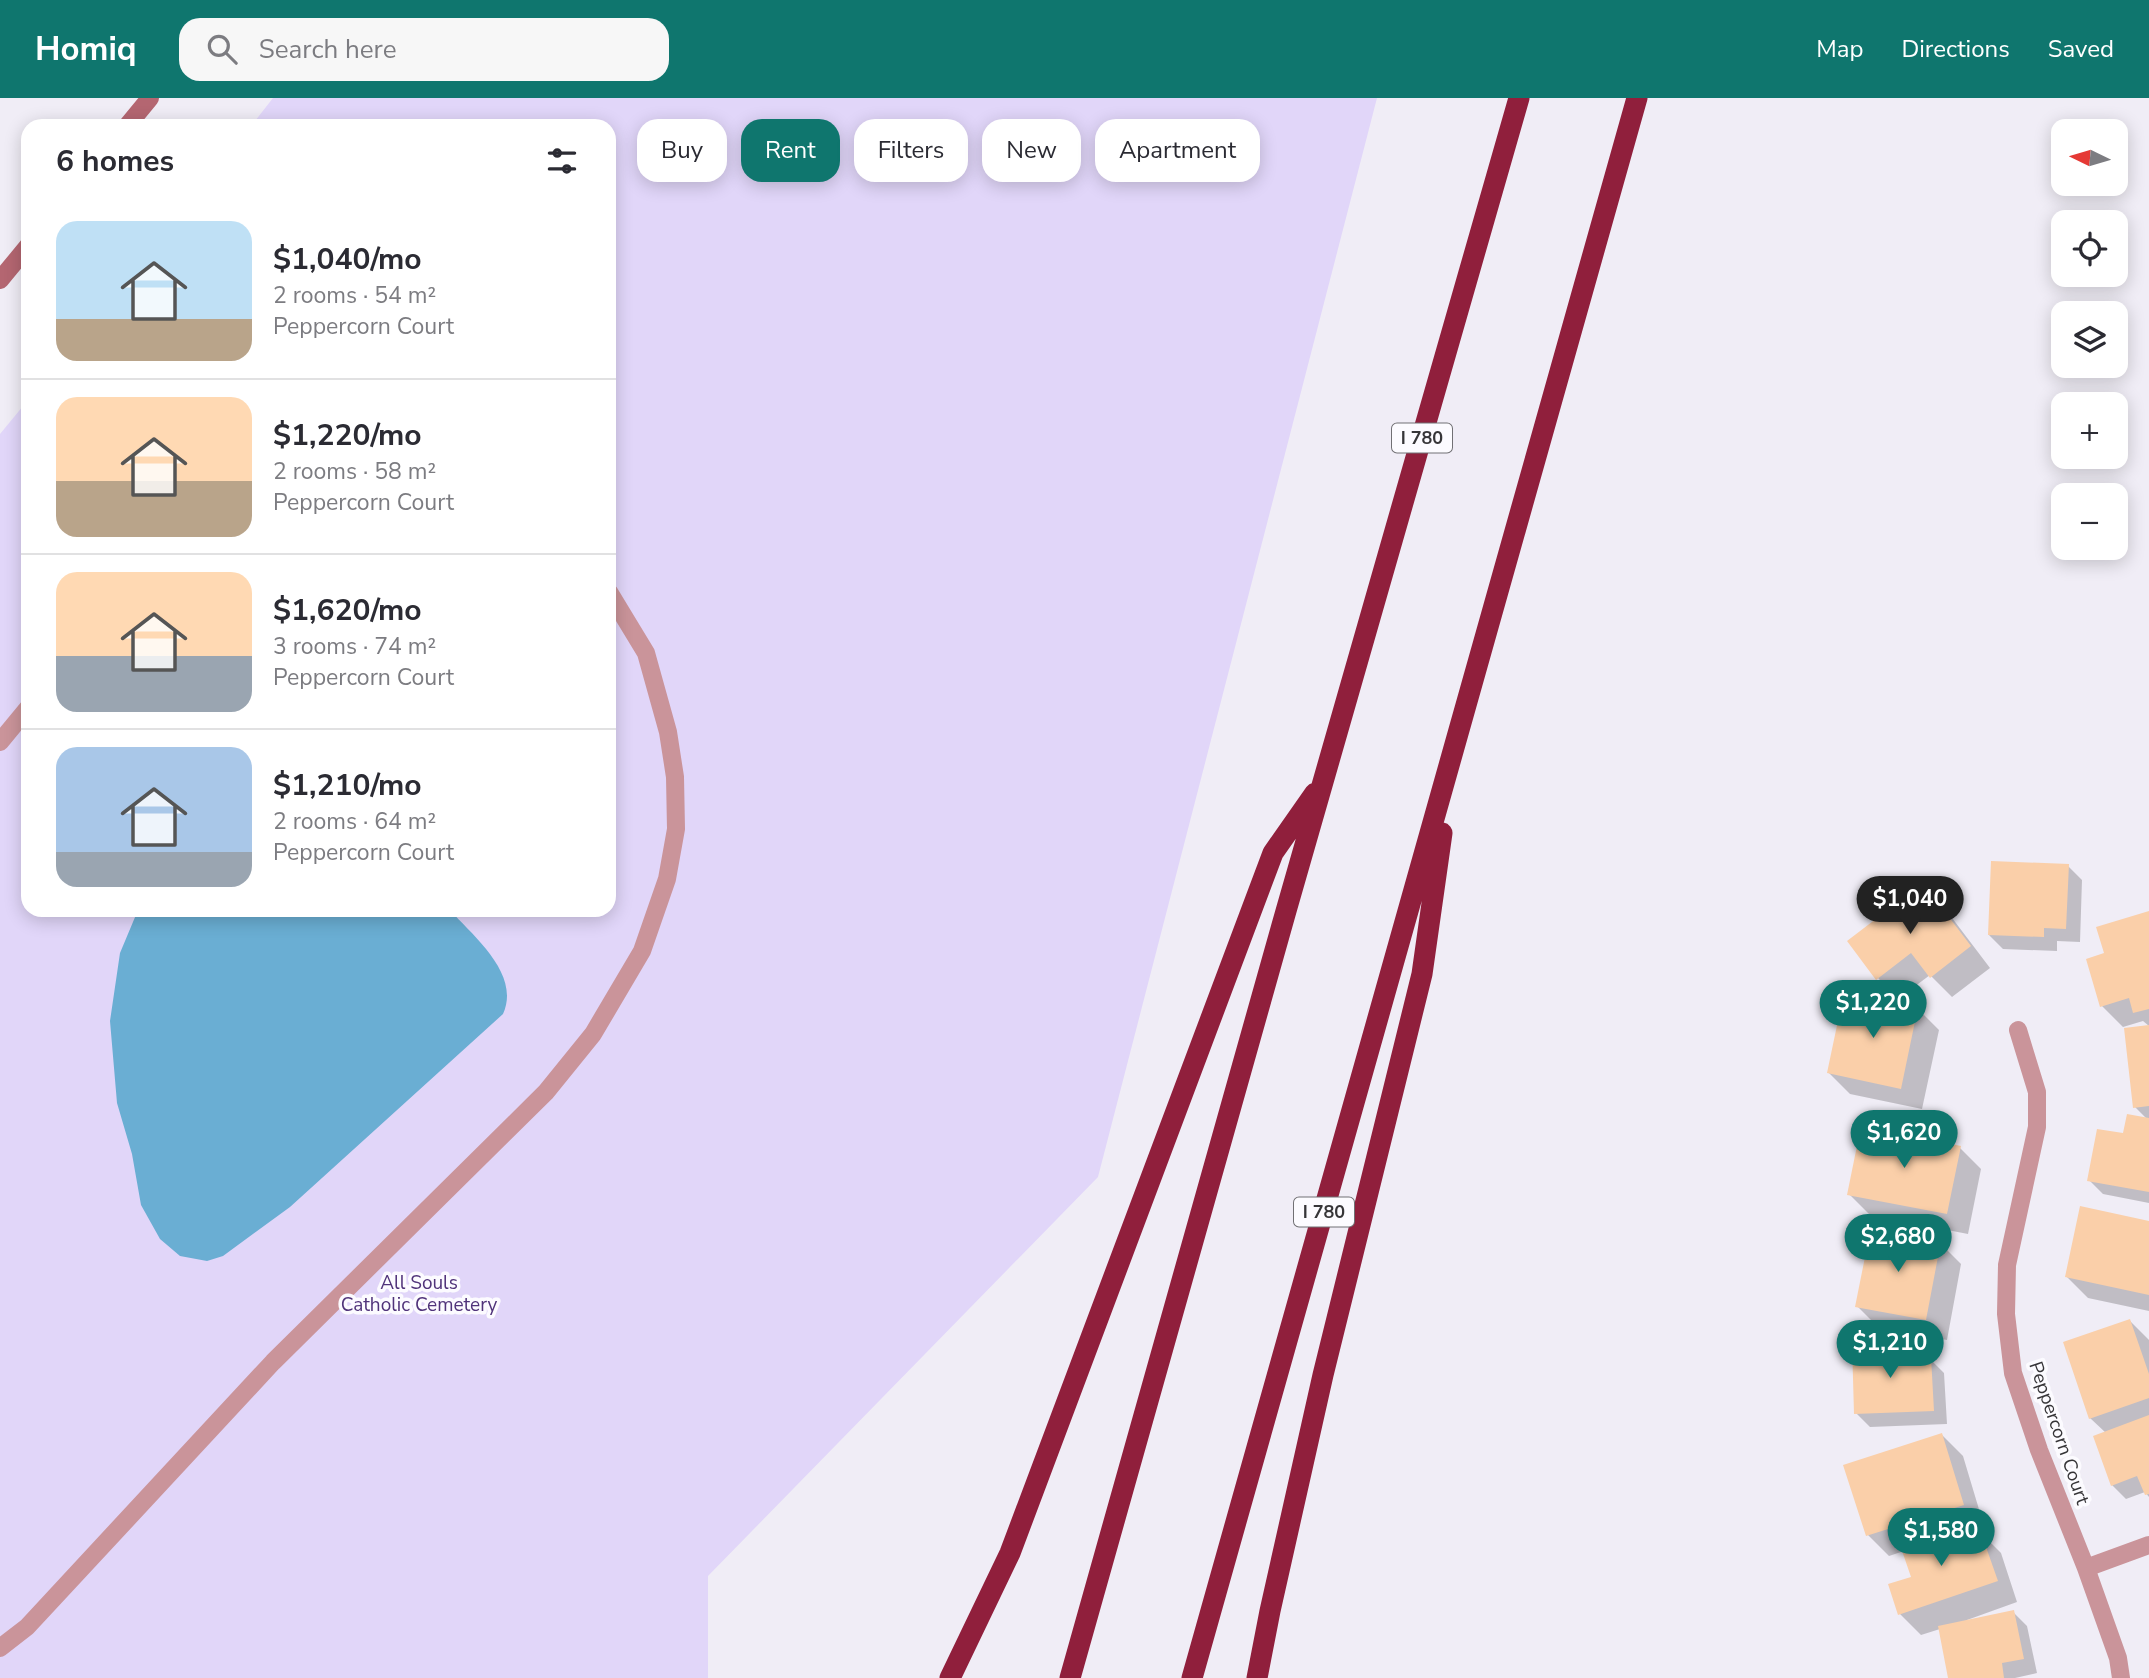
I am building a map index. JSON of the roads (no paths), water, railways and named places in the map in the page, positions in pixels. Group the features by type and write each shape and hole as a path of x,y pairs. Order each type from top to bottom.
{"highway":[{"name":"I 780","path":"1070,1678 1519,98"},
{"name":"I 780","path":"1192,1678 1637,98"},
{"path":"1257,1678 1272,1598 1323,1376 1422,974 1455,745"},
{"path":"950,1678 1010,1553 1273,853 1326,777"}],"main road":[{"path":"133,119 150,98"},
{"path":"0,281 21,255"}],"street":[{"path":"0,1648 27,1627 273,1362 546,1092 593,1034 642,951 669,867 676,830 675,777 668,732 646,653 616,604"},
{"path":"0,742 21,716"},
{"name":"Peppercorn Court","path":"2018,1030 2037,1092 2037,1127 2007,1265 2006,1314 2013,1373 2039,1450 2086,1567 2118,1658 2121,1678"},
{"path":"2086,1567 2149,1545"}],"water":[{"path":"135,917 457,917 492,957 506,985 507,999 503,1014 290,1207 223,1256 207,1261 180,1256 160,1239 141,1205 132,1154 117,1103 110,1021 120,953"}],"park label":[{"name":"All Souls Catholic Cemetery","path":"419,1294"}]}
